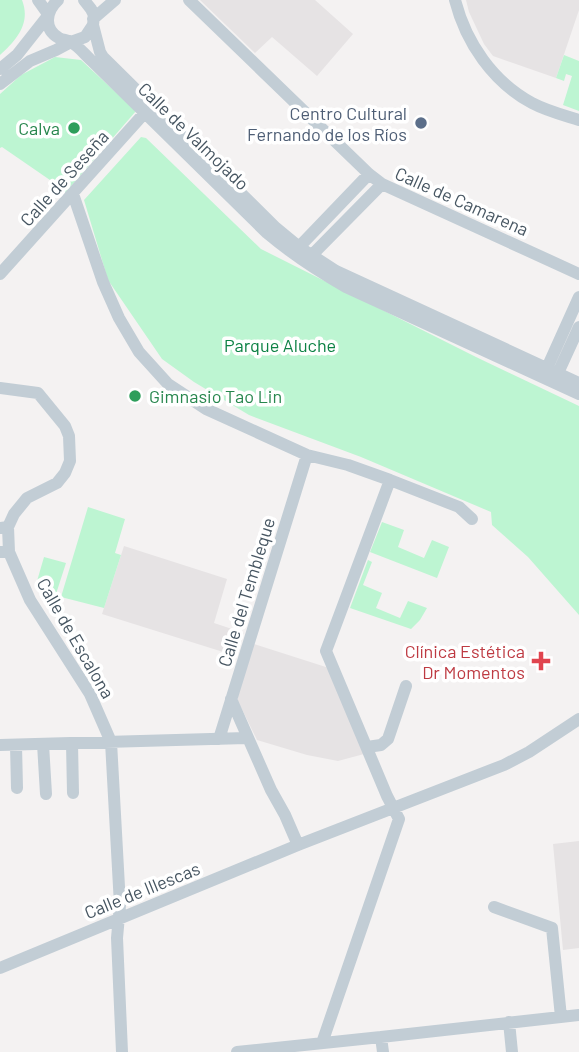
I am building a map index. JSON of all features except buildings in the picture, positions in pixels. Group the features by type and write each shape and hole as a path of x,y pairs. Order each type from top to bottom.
{"street":[{"name":"Calle de Valmojado","path":"38,0 52,9 50,27 54,35 71,42 148,109"},
{"name":"Calle de Valmojado","path":"84,0 91,9 103,57 148,109 267,233 305,257 312,255 336,271 551,374 579,394"},
{"path":"0,84 30,61 85,37 93,22 115,0"},
{"name":"Calle de Camarena","path":"189,0 382,184 579,274"},
{"path":"455,0 467,36 481,58 504,83 530,102 553,113 579,120"},
{"path":"0,69 17,55 52,9"},
{"name":"Calle de Seseña","path":"0,274 148,109"},
{"path":"296,250 369,174"},
{"path":"312,255 382,184"},
{"path":"73,194 103,282 119,318 139,352 168,384 206,409 307,455 348,465 390,480 459,508 472,519"},
{"name":"Calle de Valmojado","path":"296,250 321,273 346,287 551,374 579,383"},
{"path":"551,374 579,297"},
{"path":"551,374 579,327"},
{"name":"Calle de Escalona","path":"0,388 38,393 59,417 69,436 70,461 65,473 57,483 27,498 14,514 4,528 4,552 30,600 90,694 111,742 119,892 121,1052"},
{"name":"Calle del Tembleque","path":"219,739 307,455"},
{"path":"322,1043 399,819 326,651 390,480"},
{"path":"367,747 382,745 388,739 406,686"},
{"path":"231,699 246,738 298,845"},
{"name":"Calle de Illescas","path":"0,968 298,845 504,765 579,719"},
{"path":"0,745 246,738"},
{"path":"72,743 73,793"},
{"path":"43,744 46,794"},
{"path":"16,745 17,788"},
{"path":"494,907 552,928 561,1017"},
{"path":"237,1052 579,1015"},
{"path":"509,1022 512,1052"},
{"path":"381,1038 383,1052"}],"shaded area":[{"path":"200,0 315,0 353,34 317,76 272,37 255,53"},
{"path":"466,0 579,0 579,10 556,78 493,56 484,44"},
{"path":"124,546 227,579 214,623 244,633 236,656 102,614"},
{"path":"254,644 329,668 364,754 338,761 257,740 238,701 238,692"},
{"path":"579,841 579,948 563,950 553,844"}],"green space":[{"path":"0,0 22,0 25,16 17,37 0,55"},
{"path":"564,55 579,61 579,111 563,105 572,76 566,74 564,81 556,78"},
{"path":"55,57 81,60 136,111 65,193 63,189 0,148 0,94 21,75"},
{"name":"Parque Aluche","path":"141,137 146,138 261,249 579,406 579,615 528,557 492,525 491,512 361,457 249,415 162,359 108,280 84,200"},
{"path":"88,507 125,519 115,553 121,555 104,608 61,597"},
{"path":"382,522 404,530 398,547 424,558 432,540 449,547 437,578 370,552"},
{"path":"44,557 66,563 56,594 35,588"},
{"path":"368,560 372,562 363,585 382,593 376,608 400,618 408,601 427,608 411,629 350,608"}],"place":[{"name":"Centro Cultural Fernando de los Ríos","path":"421,123"},
{"name":"Calva","path":"74,128"},
{"name":"Gimnasio Tao Lin","path":"135,396"},
{"name":"Clínica Estética Dr Momentos","path":"541,661"}]}
